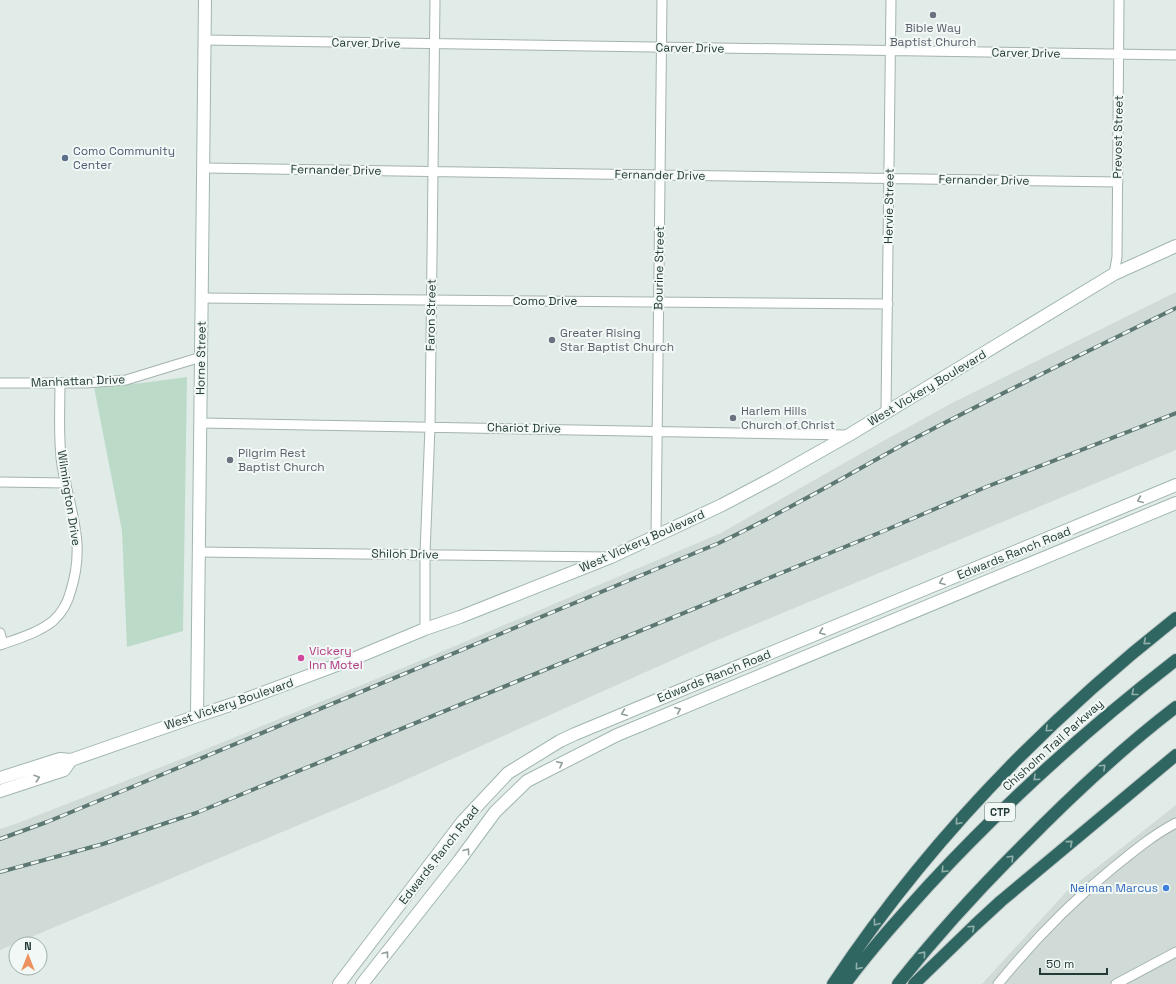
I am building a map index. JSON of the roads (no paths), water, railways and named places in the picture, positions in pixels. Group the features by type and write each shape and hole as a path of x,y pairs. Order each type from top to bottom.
{"highway":[{"path":"833,984 858,947 896,896 987,789 1024,751 1086,694 1176,618"},
{"name":"Chisholm Trail Parkway","path":"844,984 885,934 967,845 1035,780 1110,713 1176,660"},
{"path":"898,984 970,901 1051,816 1116,755 1176,707"},
{"path":"914,984 1001,901 1176,755"}],"street":[{"name":"Horne Street","path":"197,716 205,0"},
{"name":"Faron Street","path":"425,629 425,554 430,427 435,0"},
{"name":"Bourine Street","path":"656,536 662,0"},
{"name":"Hervie Street","path":"886,412 891,0"},
{"name":"Prevost Street","path":"1114,274 1117,257 1119,0"},
{"name":"Carver Drive","path":"204,40 1176,55"},
{"name":"Fernander Drive","path":"203,168 1118,182"},
{"name":"West Vickery Boulevard","path":"0,778 60,759 71,760 238,702 353,659 425,629 460,617 611,557 767,481 849,435 1114,274 1176,246"},
{"name":"Como Drive","path":"201,298 888,304"},
{"name":"Manhattan Drive","path":"0,383 60,383 126,380 201,357"},
{"name":"Wilmington Drive","path":"2,644 42,629 53,621 62,611 70,595 76,575 78,549 74,518 61,455 60,383"},
{"name":"Chariot Drive","path":"200,422 849,435"},
{"path":"0,482 66,483"},
{"name":"Edwards Ranch Road","path":"342,983 463,821 508,773 560,741 1176,485"},
{"name":"Edwards Ranch Road","path":"362,984 459,861 495,812 527,781 618,735 1176,503"},
{"name":"Shiloh Drive","path":"199,552 611,557"},
{"path":"0,633 2,644"},
{"path":"575,734 584,752"},
{"name":"West Vickery Boulevard","path":"0,791 64,770 71,760"},
{"path":"998,984 1047,928 1092,885 1147,840 1176,823"},
{"path":"1116,984 1176,952"}],"railway":[{"path":"0,839 47,822 719,543 790,507 939,426 1176,308"},
{"path":"0,872 103,844 196,813 886,530 986,487 1176,413"}],"place":[{"name":"Bible Way Baptist Church","path":"933,15"},
{"name":"Como Community Center","path":"65,158"},
{"name":"Greater Rising Star Baptist Church","path":"552,340"},
{"name":"Harlem Hills Church of Christ","path":"733,418"},
{"name":"Pilgrim Rest Baptist Church","path":"230,460"},
{"name":"Vickery Inn Motel","path":"301,658"},
{"name":"Neiman Marcus","path":"1166,888"}]}
